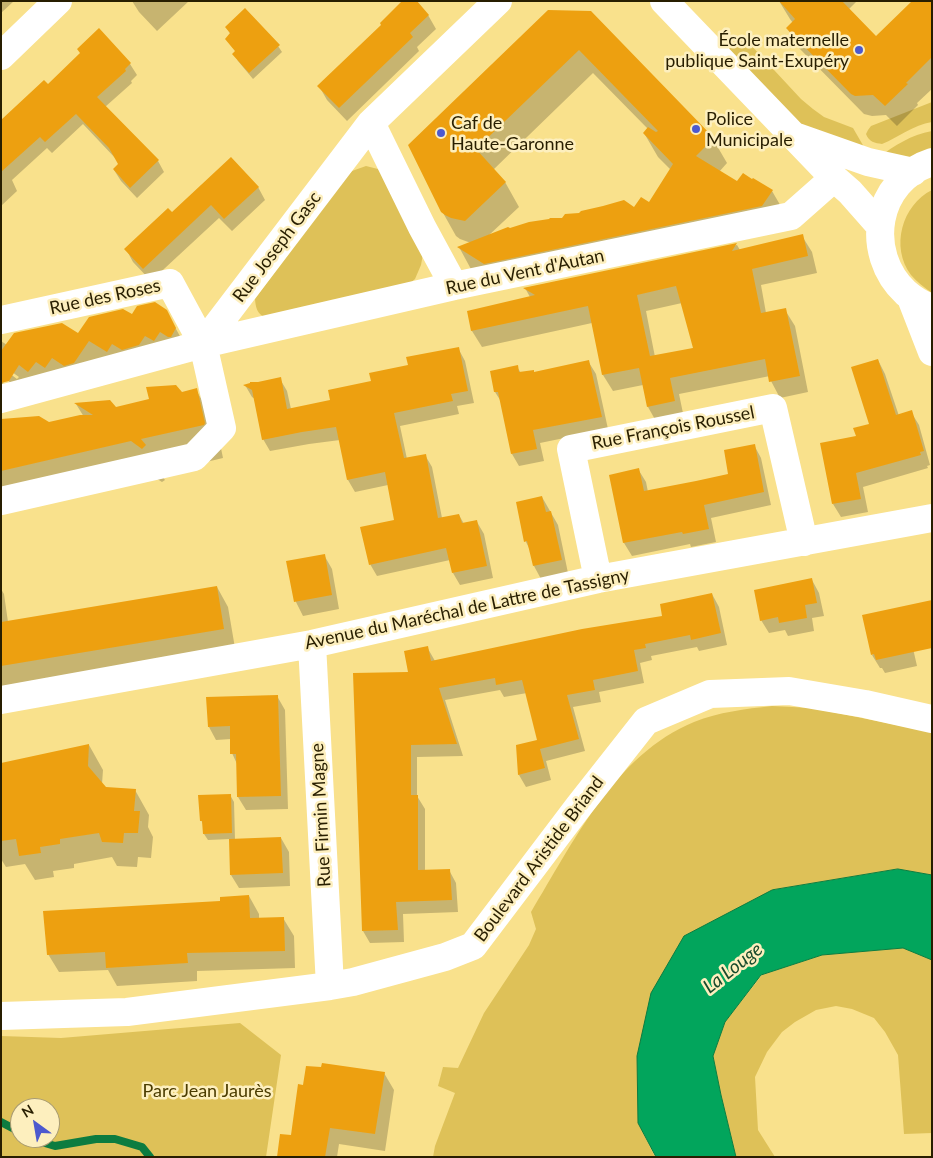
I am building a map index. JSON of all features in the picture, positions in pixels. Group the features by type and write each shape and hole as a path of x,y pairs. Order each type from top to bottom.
{"street":[{"path":"1,56 58,1"},
{"name":"Rue Joseph Gasc","path":"203,344 371,123 498,1"},
{"path":"664,1 834,178 850,192 880,226"},
{"path":"371,123 422,227 454,286"},
{"path":"793,135 868,162 922,167"},
{"path":"922,167 899,184 888,199 882,216 879,234 881,253 888,270 898,286 922,303 932,352"},
{"name":"Rue du Vent d'Autan","path":"203,344 454,286 791,216 834,178"},
{"name":"Rue des Roses","path":"1,320 170,283 203,344"},
{"path":"1,400 203,344 222,428 194,457 1,501"},
{"name":"Rue François Roussel","path":"598,579 570,449 773,408 804,542"},
{"name":"Avenue du Maréchal de Lattre de Tassigny","path":"1,700 312,644 598,579 932,518"},
{"name":"Rue Firmin Magne","path":"312,644 330,986"},
{"name":"Boulevard Aristide Briand","path":"1,1016 127,1012 330,986 353,982 445,957 474,946 579,806 646,721 710,694 789,691 865,704 932,719"}],"green space":[{"path":"739,39 748,42 801,99 813,109 824,117 853,128 864,147 806,128 795,119 728,50"},
{"path":"932,102 932,122 912,128 882,144 873,142 867,137 866,134 871,126"},
{"path":"932,131 932,152 917,158 878,158 904,141"},
{"path":"366,166 378,169 385,176 423,254 415,279 402,290 270,320 263,316 257,310 255,299 342,181 352,171"},
{"path":"932,190 932,293 911,275 901,252 901,240 902,228 913,206"},
{"path":"772,706 812,708 932,732 932,875 898,869 772,890 638,1123 655,1157 433,1157 435,1146 455,1093 438,1086 443,1067 458,1068 484,1013 529,945 536,929 531,912 580,830 599,803 641,755 666,737 694,722 723,713"},
{"path":"903,948 932,960 932,1133 904,1134 898,1055 885,1032 874,1018 852,1009 836,1006 816,1010 782,1032 767,1052 755,1077 758,1130 775,1157 736,1157 713,1056 725,1022 762,975 822,955"},
{"name":"Parc Jean Jaurès","path":"240,1023 281,1055 266,1157 1,1157 1,1036 61,1038"}],"water":[{"name":"La Louge","path":"898,869 932,875 932,960 903,948 822,955 761,975 725,1022 713,1056 736,1157 656,1157 638,1123 637,1056 651,993 684,936 772,890"}],"building":[{"path":"402,1 417,1 429,15 410,33 413,37 339,108 317,86 381,25 380,23"},
{"name":"École maternelle publique Saint-Exupéry","path":"779,1 842,1 876,36 912,1 932,1 932,57 885,106 873,95 855,96 786,28 795,19"},
{"path":"245,8 280,45 249,73 232,54 235,51 225,39 230,33 225,27"},
{"path":"548,10 591,11 714,138 696,156 737,181 743,173 773,190 762,206 484,264 457,247 508,227 529,222 562,218 565,214 579,213 624,200 634,207 641,197 649,202 673,164 643,133 648,127 656,132 658,131 579,50 476,149 506,182 465,221 451,218 441,212 408,145"},
{"path":"99,28 131,63 125,69 126,71 97,97 159,160 130,188 113,169 118,164 109,148 76,114 45,142 40,137 1,172 1,120 44,80 48,84 80,53 77,49"},
{"path":"231,157 259,187 224,219 211,205 143,269 124,249 168,208 172,212"},
{"path":"803,234 808,256 752,269 761,313 786,308 800,376 769,382 765,359 670,378 675,401 647,407 639,368 602,375 588,306 471,331 467,311 535,295 523,288 737,243 732,251","holes":["676,286 693,348 650,356 637,295"]},
{"path":"155,302 167,310 176,328 171,337 160,332 154,341 145,336 139,345 122,350 112,344 107,352 89,341 74,363 64,366 52,358 45,368 36,362 28,372 19,365 9,381 1,383 1,351 14,333 62,323 78,333 89,317 123,309 132,314 137,306"},
{"path":"459,347 468,391 451,394 453,401 394,413 404,458 426,454 438,518 459,514 462,523 477,520 487,566 452,573 446,548 369,565 360,527 394,520 385,472 347,480 336,427 262,440 252,390 243,385 281,377 287,409 330,400 328,390 371,381 369,373 408,365 406,357"},
{"path":"878,359 896,415 912,410 924,451 920,452 921,455 856,473 861,499 832,504 820,443 856,436 853,428 869,424 851,367"},
{"path":"589,360 602,417 533,430 537,449 511,454 498,392 494,392 490,371 518,365 519,372 534,370 534,372"},
{"path":"176,385 182,392 197,388 204,425 141,439 146,445 142,449 131,441 1,471 1,419 39,416 49,422 80,415 93,415 74,403 110,400 116,407 149,399 146,387"},
{"path":"755,444 764,492 704,505 709,529 623,543 609,475 639,468 644,491 696,481 728,474 724,450"},
{"path":"542,496 546,512 551,511 562,560 533,566 527,541 524,542 516,502"},
{"path":"325,554 332,595 294,602 286,561"},
{"path":"812,578 817,603 805,605 807,618 779,623 778,617 760,621 754,590"},
{"path":"217,586 224,629 1,666 1,622"},
{"path":"712,593 721,633 691,640 690,635 645,644 646,648 634,650 638,671 593,680 595,690 567,695 579,739 540,749 545,768 518,775 516,745 537,740 522,680 496,685 495,678 439,688 457,744 411,745 411,795 418,795 418,870 450,869 452,900 396,902 398,930 362,931 353,673 408,672 404,651 428,646 431,661 582,629 662,616 660,604"},
{"path":"932,600 932,648 876,660 874,654 871,655 862,615"},
{"path":"278,695 281,796 237,797 236,754 230,754 230,726 208,727 206,697"},
{"path":"89,744 88,766 106,787 136,789 134,811 140,811 138,833 124,833 123,843 102,842 99,833 60,839 60,844 40,847 41,853 19,856 16,839 1,841 1,763"},
{"path":"231,794 232,833 203,834 198,795"},
{"path":"281,837 283,873 230,875 229,839"},
{"path":"249,895 250,918 284,917 285,951 187,953 188,963 106,968 105,952 47,955 43,911 220,901 220,897"},
{"path":"322,1063 385,1072 375,1134 330,1128 325,1157 277,1157 280,1134 291,1135 298,1084 303,1085 306,1066 321,1067"}],"waterway":[{"path":"1,1122 10,1127"},
{"path":"60,1145 96,1139 115,1139 142,1147 150,1157"}],"place":[{"name":"École maternelle publique Saint-Exupéry","path":"859,50"},
{"name":"Police Municipale","path":"696,129"},
{"name":"Caf de Haute-Garonne","path":"441,133"}]}
